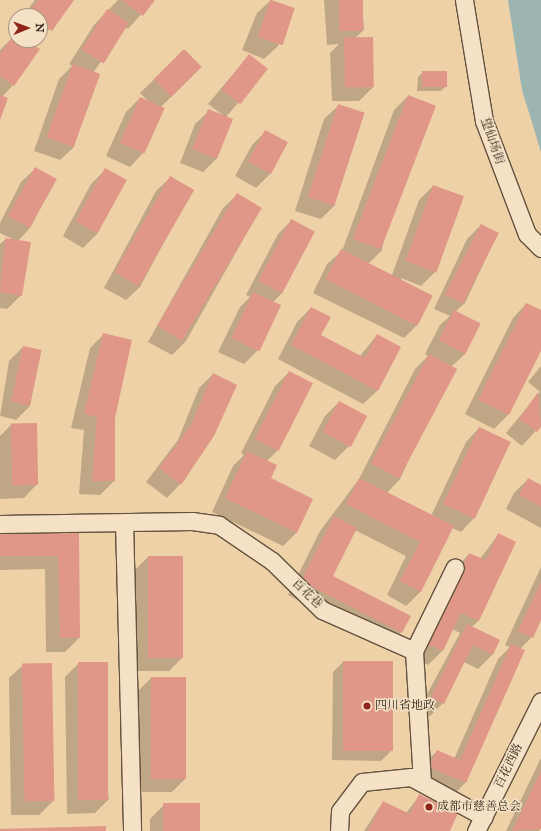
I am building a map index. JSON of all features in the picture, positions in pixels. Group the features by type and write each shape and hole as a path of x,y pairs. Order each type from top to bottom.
{"street":[{"name":"望仙场街","path":"464,0 484,121 527,234 541,248"},
{"name":"百花巷","path":"0,524 192,521 219,525 272,561 322,610 414,652"},
{"path":"124,522 132,831"},
{"path":"422,783 414,652 454,567"},
{"name":"百花西路","path":"480,824 541,701"},
{"path":"339,831 340,811 362,782 411,777 422,783 480,824"}],"water":[{"path":"508,0 541,0 541,152 522,90"}],"building":[{"path":"38,0 74,0 52,31 48,28 48,8 32,8"},
{"path":"122,0 155,0 143,16"},
{"path":"270,0 295,8 283,45 258,37"},
{"path":"339,0 363,0 363,31 339,31"},
{"path":"107,9 129,23 104,63 82,50"},
{"path":"373,37 374,87 345,87 344,38"},
{"path":"8,43 8,48 40,49 14,86 0,76 0,54"},
{"path":"184,49 202,67 171,97 154,79"},
{"path":"249,54 268,69 240,104 221,89"},
{"path":"73,64 100,74 74,147 46,137"},
{"path":"422,71 447,71 447,87 422,87"},
{"path":"0,95 8,98 0,120"},
{"path":"408,95 436,106 381,250 353,239"},
{"path":"140,97 165,108 144,154 120,143"},
{"path":"338,104 365,113 334,206 308,197"},
{"path":"208,109 233,119 217,159 192,149"},
{"path":"265,130 288,142 271,174 248,162"},
{"path":"35,167 57,179 30,228 8,216"},
{"path":"105,168 127,180 97,233 75,221"},
{"path":"170,176 194,190 139,286 115,272"},
{"path":"433,185 464,196 436,272 405,261"},
{"path":"237,193 262,208 182,341 157,326"},
{"path":"291,219 315,232 282,293 258,281"},
{"path":"481,224 499,233 463,303 445,294"},
{"path":"5,238 31,242 22,296 0,292"},
{"path":"341,249 433,296 417,326 326,279"},
{"path":"253,292 281,305 260,351 231,338"},
{"path":"526,303 541,310 541,351 509,415 478,400"},
{"path":"311,307 331,317 321,335 365,358 377,334 401,347 378,391 291,345"},
{"path":"454,310 481,324 465,354 439,340"},
{"path":"103,333 132,340 115,418 115,481 92,481 97,417 84,414"},
{"path":"23,346 42,350 30,406 11,402"},
{"path":"429,354 457,369 399,479 371,463"},
{"path":"289,371 313,383 279,451 254,439"},
{"path":"213,373 237,385 214,436 181,485 159,468 191,425"},
{"path":"538,392 541,427 537,432 519,419"},
{"path":"339,401 367,416 351,447 323,432"},
{"path":"11,423 37,423 38,485 12,485"},
{"path":"479,427 511,442 475,519 443,504"},
{"path":"247,451 277,465 271,478 313,499 297,533 225,498"},
{"path":"359,478 454,526 421,592 400,581 420,542 346,504"},
{"path":"528,478 541,485 541,507 519,495"},
{"path":"334,516 357,528 333,576 411,616 402,633 301,581"},
{"path":"79,533 80,638 60,638 58,556 0,556 0,534"},
{"path":"498,533 516,542 479,621 461,613 443,651 427,644 469,553 486,560"},
{"path":"148,556 183,556 183,658 148,658"},
{"path":"541,582 541,620 533,638 518,631"},
{"path":"467,624 500,640 493,655 473,645 444,704 431,697"},
{"path":"511,644 525,650 466,783 429,767 437,750 460,760"},
{"name":"四川省地政","path":"343,661 393,661 393,751 343,751"},
{"path":"78,662 108,662 108,800 78,800"},
{"path":"52,663 54,801 24,802 22,664"},
{"path":"151,677 186,677 186,779 151,779"},
{"path":"541,771 541,829 512,831"},
{"name":"成都市慈善总会","path":"419,794 458,813 450,831 368,831 383,801 410,814"},
{"path":"163,803 200,803 200,831 163,831"},
{"path":"106,826 106,831 0,831 0,829"}],"place":[{"name":"四川省地政","path":"367,706"},
{"name":"成都市慈善总会","path":"429,807"}]}
